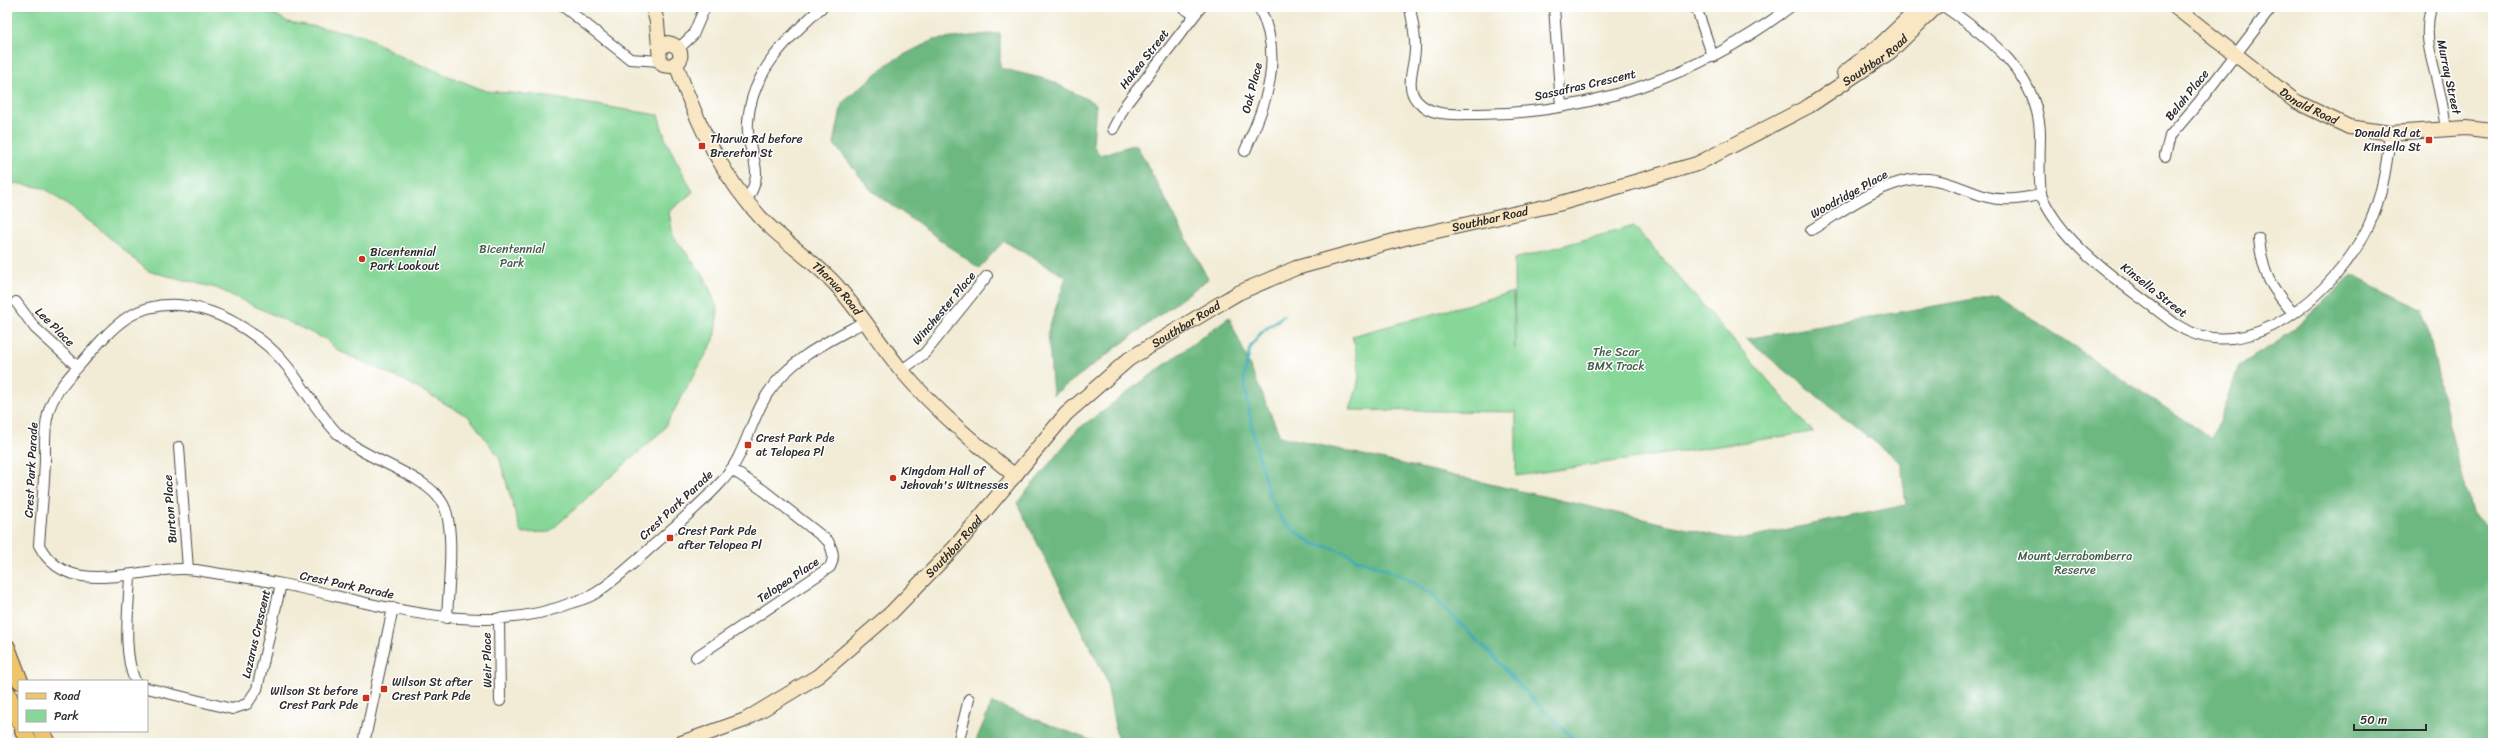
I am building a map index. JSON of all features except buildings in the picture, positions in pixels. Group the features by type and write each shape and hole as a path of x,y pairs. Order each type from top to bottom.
{"main road":[{"path":"654,7 657,22 668,55"},
{"name":"Southbar Road","path":"1809,106 1920,7"},
{"name":"Southbar Road","path":"681,743 745,720 818,676 896,608 955,547 1066,414 1129,359 1238,293 1309,264 1404,238 1558,204 1697,164 1809,106 1890,52 1936,7"},
{"name":"Donald Road","path":"2175,7 2295,101 2320,115 2348,127 2390,133 2446,128 2466,128 2493,131"},
{"name":"Tharwa Road","path":"668,55 723,167 746,201 795,250 832,280 853,304 864,322 902,370 950,420 1015,476"},
{"path":"7,647 20,680"},
{"path":"7,692 18,719"},
{"path":"24,732 30,743"},
{"path":"42,732 48,743"}],"street":[{"path":"564,7 630,59 668,55 693,35 705,7"},
{"path":"746,201 753,190 758,173 750,147 747,123 757,83 772,56 822,7"},
{"path":"1182,7 1198,11"},
{"name":"Oak Place","path":"1245,151 1263,108 1273,57 1266,21 1259,7"},
{"name":"Sassafras Crescent","path":"1410,7 1415,49 1410,84 1412,93 1422,105 1437,112 1481,114 1561,106 1628,90 1680,72 1713,56 1758,30 1790,7"},
{"path":"1554,7 1561,106"},
{"path":"1696,7 1713,56"},
{"name":"Kinsella Street","path":"1945,7 1988,38 2015,66 2032,96 2039,124 2041,195 2059,227 2074,243 2187,331 2210,339 2229,339 2252,334 2274,325 2319,294 2339,273 2358,245 2376,209 2384,180 2390,133"},
{"name":"Belah Place","path":"2165,156 2170,136 2272,7"},
{"name":"Murray Street","path":"2432,7 2428,21 2427,47 2440,95 2446,128"},
{"name":"Hakea Street","path":"1113,129 1126,104 1198,11"},
{"name":"Woodridge Place","path":"1811,230 1876,191 1899,181 1934,179 1988,198 2001,199 2041,195"},
{"path":"2259,239 2262,267 2277,294 2293,313"},
{"name":"Winchester Place","path":"902,370 925,352 987,276"},
{"name":"Lee Place","path":"16,302 42,335 78,367"},
{"name":"Crest Park Parade","path":"447,618 449,525 443,504 421,482 367,456 345,440 326,421 294,372 262,341 213,313 189,306 160,305 139,311 124,320 57,391 48,412 44,434 39,544 45,556 55,564 79,577 130,575 188,569 281,584 447,618 518,617 557,609 595,594 698,506 731,469 768,394 789,368 815,348 864,322"},
{"name":"Burton Place","path":"178,447 188,569"},
{"name":"Telopea Place","path":"696,657 830,567 833,561 834,552 828,541 769,494 731,469"},
{"path":"130,575 128,628 130,670 135,680"},
{"name":"Lazarus Crescent","path":"148,688 232,709 247,704 259,682 281,584"},
{"path":"364,743 393,608"},
{"name":"Weir Place","path":"499,618 500,701"},
{"path":"958,743 969,699"}],"green space":[{"name":"Bicentennial Park","path":"7,7 263,7 288,22 363,35 404,58 486,91 535,95 658,115 666,141 693,192 669,212 673,236 704,276 718,310 714,340 663,430 549,532 521,533 499,457 469,417 405,381 339,351 325,339 216,288 148,271 96,226 44,188 13,183 7,185"},
{"path":"1000,33 1000,68 1049,80 1096,104 1093,145 1100,155 1136,144 1208,279 1053,395 1048,331 1066,277 1004,241 979,268 871,190 834,144 842,103 890,62 933,40"},
{"name":"The Scar BMX Track","path":"1634,226 1813,432 1516,476 1516,412 1350,410 1359,374 1359,366 1352,336 1513,292 1515,349 1514,259"},
{"name":"Mount Jerrabomberra Reserve","path":"2352,275 2424,310 2449,426 2472,512 2493,532 2493,743 1118,743 1106,678 1017,503 1077,430 1229,317 1280,436 1735,540 1906,505 1901,463 1746,339 1997,295 2212,439 2239,366 2290,333"},
{"path":"992,703 1098,743 975,743"}],"waterway":[{"path":"1283,316 1262,332 1250,348 1244,378 1252,429 1269,496 1284,523 1313,544 1337,549 1357,559 1386,569 1406,578 1429,593 1495,658 1532,699 1567,732 1576,743"}],"place":[{"name":"Donald Rd at Kinsella St","path":"2429,140"},
{"name":"Tharwa Rd before Brereton St","path":"702,146"},
{"name":"Bicentennial Park Lookout","path":"362,259"},
{"name":"Crest Park Pde at Telopea Pl","path":"748,445"},
{"name":"Kingdom Hall of Jehovah's Witnesses","path":"893,478"},
{"name":"Crest Park Pde after Telopea Pl","path":"670,538"},
{"name":"Wilson St after Crest Park Pde","path":"384,689"},
{"name":"Wilson St before Crest Park Pde","path":"366,698"}]}
